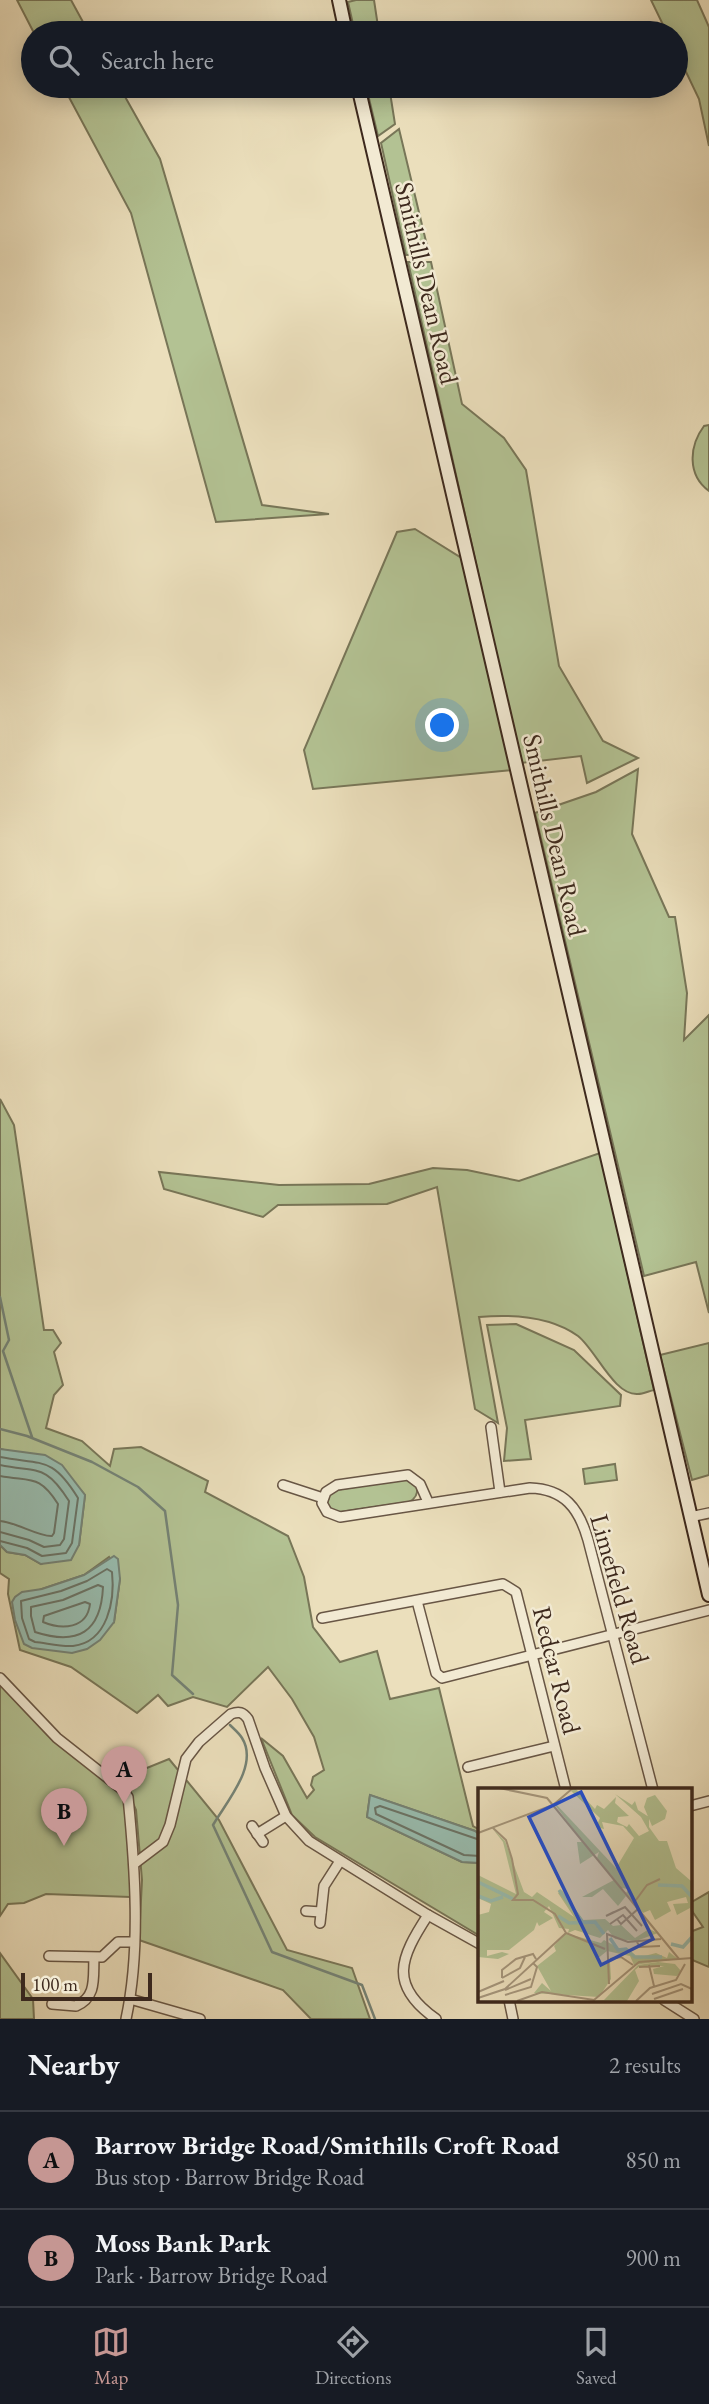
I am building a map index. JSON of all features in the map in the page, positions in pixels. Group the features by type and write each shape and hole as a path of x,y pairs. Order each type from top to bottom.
{"street":[{"path":"339,0 343,21"},
{"name":"Smithills Dean Road","path":"361,98 709,1595"},
{"path":"491,1427 500,1492"},
{"path":"323,1497 337,1485 408,1475 420,1484 428,1502"},
{"name":"Limefield Road","path":"283,1485 323,1497 323,1507 336,1517 428,1502 544,1488 564,1499 578,1513 584,1528 652,1788"},
{"path":"690,1517 709,1513"},
{"name":"Redcar Road","path":"321,1618 503,1584 516,1591 565,1788"},
{"path":"417,1601 436,1673 442,1678 709,1610"},
{"path":"0,1678 57,1738 123,1790 128,1797 134,1864 133,1942 130,1999 126,2019"},
{"path":"134,1864 163,1842 170,1825 186,1759 199,1742 231,1714 237,1712 248,1719 286,1816 309,1841 478,1943"},
{"path":"467,1767 554,1746"},
{"path":"692,1805 709,1801"},
{"path":"257,1834 286,1816"},
{"path":"320,1923 324,1886 340,1861"},
{"path":"306,1911 321,1912"},
{"path":"428,1915 410,1943 403,1966 404,1978 414,2001 436,2019"},
{"path":"48,1956 94,1958 107,1955 118,1942 133,1942"},
{"path":"52,2004 76,2006 90,1995 93,1989 94,1958"},
{"path":"130,1999 200,2019"},
{"path":"667,2002 694,2019"}],"green space":[{"path":"17,0 71,0 82,21 28,21"},
{"path":"374,0 377,21 352,21 348,2"},
{"path":"651,0 697,0 709,27 709,146 699,99 688,76 688,21 661,21"},
{"path":"69,98 126,98 160,159 262,505 329,514 216,522 131,213"},
{"path":"369,98 391,98 395,124 378,136"},
{"path":"399,129 429,254 406,255 381,143"},
{"path":"408,262 431,262 462,404 504,438 526,470 559,666 603,741 638,758 587,783 581,756 521,763"},
{"path":"709,425 709,491 697,477 693,451 699,434 704,426"},
{"path":"415,529 463,559 512,770 313,789 304,750 397,532"},
{"path":"638,769 632,834 669,917 675,917 687,993 684,1040 709,1015 709,1313 696,1262 644,1276 535,813 596,792"},
{"path":"0,1099 14,1125 44,1330 53,1330 61,1343 54,1352 63,1385 54,1395 46,1428 82,1441 110,1466 114,1449 141,1447 208,1481 205,1492 288,1536 304,1577 313,1627 340,1662 377,1651 390,1699 439,1688 473,1826 478,1829 478,1833 370,1795 367,1817 462,1862 478,1863 478,1935 315,1837 292,1815 261,1738 283,1756 307,1798 314,1790 311,1785 313,1777 324,1770 314,1737 292,1699 268,1667 227,1707 193,1697 168,1706 158,1695 137,1713 71,1667 20,1650 8,1594 9,1579 0,1573 0,1545 7,1552 25,1555 41,1564 79,1545 85,1495 73,1481 18,1453 0,1449","holes":["109,1557 120,1579 114,1622 42,1589 84,1575"]},
{"path":"600,1153 654,1390 638,1394 621,1388 578,1336 556,1324 518,1316 479,1317 498,1423 475,1409 437,1187 387,1204 278,1205 263,1217 164,1189 159,1172 279,1185 369,1184 433,1168 467,1170 519,1181"},
{"path":"516,1324 574,1350 621,1395 620,1406 525,1420 531,1459 504,1461 507,1428 487,1325"},
{"path":"709,1343 709,1475 692,1480 660,1355"},
{"path":"615,1464 617,1480 585,1484 583,1469"},
{"path":"406,1479 417,1487 416,1496 409,1502 340,1512 332,1510 327,1504 330,1493 336,1490"},
{"path":"0,1683 57,1738 123,1790 134,1864 130,1897 46,1894 24,1903 8,1904 0,1916"},
{"path":"169,1759 219,1820 287,1950 352,1968 370,2019 311,2019 283,1990 139,1940 142,1880 136,1810 122,1778"},
{"path":"709,1892 709,1967 692,1960 692,1931 703,1927 692,1911 692,1902"},
{"path":"0,1953 33,1999 34,2019 0,2019"}],"water":[{"path":"0,1449 45,1455 62,1465 85,1495 79,1545 71,1560 41,1564 25,1555 7,1552 0,1545"},
{"path":"114,1556 118,1559 120,1579 114,1622 100,1640 87,1649 72,1653 32,1648 24,1644 15,1620 12,1602 15,1597 22,1592 42,1589 84,1575"},
{"path":"370,1795 475,1831 478,1833 478,1863 462,1862 367,1817"}],"waterway":[{"path":"0,1297 9,1340 3,1351 32,1437"},
{"path":"0,1429 27,1436 92,1462 138,1487 165,1511 178,1605 172,1675 193,1694"},
{"path":"230,1725 242,1738 247,1760 239,1783 213,1825 272,1952 362,1985 375,2019"}],"place":[{"name":"Barrow Bridge Road/Smithills Croft Road","path":"124,1804"},
{"name":"Moss Bank Park","path":"64,1846"}]}
